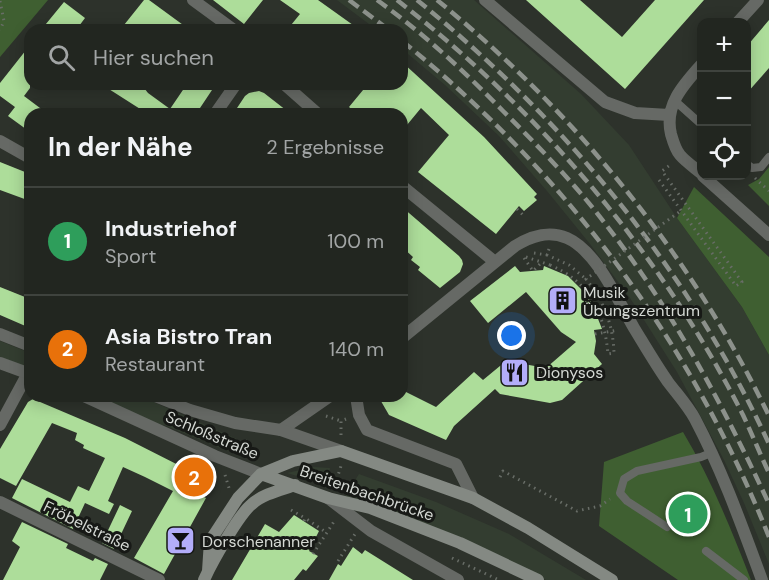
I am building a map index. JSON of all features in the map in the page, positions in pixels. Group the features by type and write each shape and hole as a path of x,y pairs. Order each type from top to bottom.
{"main road":[{"name":"Breitenbachbrücke","path":"261,474 293,461 341,451 473,498 528,528 612,580"},
{"name":"Breitenbachbrücke","path":"261,474 295,485 331,492 430,532 538,580"},
{"path":"206,576 210,541 238,498 261,474"},
{"path":"206,576 239,520 252,504 295,485"}],"street":[{"path":"193,0 226,24"},
{"path":"485,0 605,102 635,113 669,115"},
{"path":"742,18 758,0"},
{"path":"697,70 682,86 669,115 675,159 697,172"},
{"path":"219,108 232,90"},
{"path":"291,90 311,108"},
{"path":"0,141 24,156"},
{"path":"708,180 769,235"},
{"path":"408,191 495,262"},
{"path":"408,333 515,246 538,234 556,234 568,238 580,247 612,287 650,353 694,418 722,476 762,580"},
{"path":"0,334 24,344"},
{"path":"0,363 24,372"},
{"path":"0,425 24,383"},
{"name":"Schloßstraße","path":"97,402 215,456 261,474"},
{"name":"Schloßstraße","path":"170,402 235,423 281,430"},
{"path":"281,430 321,402"},
{"path":"357,402 359,415 367,430 456,464 473,498"},
{"name":"Breitenbachbrücke","path":"281,430 341,451"},
{"path":"331,492 371,531 458,580"},
{"name":"Fröbelstraße","path":"0,502 159,580"}],"lane":[{"path":"674,100 697,121"},
{"path":"751,167 761,167 769,157"},
{"path":"668,527 627,501 620,493 624,479 637,471 711,453"},
{"path":"706,551 744,580"}],"path":[{"path":"0,2 4,21 0,30"},
{"path":"659,180 736,286 742,282 662,171 675,159"},
{"path":"517,208 524,216"},
{"path":"586,279 682,210"},
{"path":"547,255 549,249"},
{"path":"529,252 557,259 580,272 586,279 608,314 613,332 614,353 608,354 605,330 591,297 576,280 550,264 521,255 533,271 542,262"},
{"path":"595,334 620,329 624,326"},
{"path":"317,419 327,416 341,421 352,417"},
{"path":"340,431 341,421"},
{"path":"239,455 246,442"},
{"path":"331,492 341,468"},
{"path":"500,477 502,471 577,511 600,506 620,493"},
{"path":"291,510 327,533"},
{"path":"313,554 335,520"},
{"path":"338,561 356,533"}],"shaded area":[{"path":"337,0 474,0 581,94 629,145 677,218 742,307 769,355 769,564 724,460 677,372 630,298 590,244 499,136 408,54 408,24 369,24"},
{"path":"0,341 24,351 24,367 0,357"},
{"path":"110,402 154,402 237,439 228,451 159,425"},
{"path":"313,467 330,468 327,485 287,473"},
{"path":"359,474 436,502 509,534 586,580 546,580 501,556 427,525 345,496"}],"green space":[{"path":"0,0 48,0 28,24 24,24 24,28 0,57"},
{"path":"769,167 769,206 748,185 759,179"},
{"path":"694,187 769,257 769,355 742,307 677,218"},
{"path":"683,432 712,486 751,580 678,580 599,526 604,462"}],"building":[{"path":"144,0 149,0 182,24 125,24"},
{"path":"213,0 263,0 244,24"},
{"path":"280,0 318,0 352,24 292,24 300,14"},
{"path":"526,0 580,0 622,37 655,0 704,0 625,89"},
{"path":"64,2 85,18 80,24 46,24"},
{"path":"769,20 769,68 751,88 751,72 751,41"},
{"path":"24,53 24,90 28,90 24,96 40,108 24,108 24,128 8,116 15,107 0,96 0,83"},
{"path":"408,67 484,137 537,194 534,197 537,200 524,211 519,206 496,234 418,172 449,135 421,108 408,124 408,108 349,107 363,90 408,90"},
{"path":"110,90 146,90 169,108 139,108"},
{"path":"183,90 212,90 200,108 171,108"},
{"path":"259,91 264,93 283,108 237,108 249,93"},
{"path":"0,162 24,172 24,199 0,190"},
{"path":"408,212 459,256 463,264 460,272 440,288 418,270 420,267 411,260 413,257 408,252"},
{"path":"515,266 520,272 543,270 544,266 568,276 591,301 602,329 594,330 596,341 594,354 602,364 562,400 550,403 500,394 495,389 454,426 446,440 389,415 381,402 408,402 408,393 436,407 474,372 483,380 506,361 546,368 576,342 561,332 526,292 488,323 470,301"},
{"path":"0,287 24,297 24,325 0,315"},
{"path":"28,402 40,402 125,438 200,476 193,491 206,498 164,574 134,558 173,491 123,467 108,501 114,504 109,514 85,503 73,529 12,498 22,479 70,502 78,486 89,491 105,458 83,448 84,445 75,440 77,433 52,423 16,486 0,478 0,449"},
{"path":"120,505 132,511 114,549 102,543"},
{"path":"294,515 319,531 309,551 318,556 306,571 303,569 294,580 232,580 265,524 279,532"},
{"path":"22,522 68,544 66,548 93,561 95,558 108,564 100,580 3,580 20,547 12,541"},
{"path":"353,547 362,554 365,550 413,580 329,580 338,564 341,566"}],"railway":[{"path":"349,0 381,24"},
{"path":"377,0 408,24"},
{"path":"397,0 450,43 500,89 548,137 593,188 674,297 710,355 743,415 769,473"},
{"path":"417,0 471,46 523,96 572,147 618,202 661,259 701,318 737,380 769,444"},
{"path":"437,0 488,43 536,90 626,190 667,244 704,299 769,416"},
{"path":"408,24 488,96 557,167 607,226 654,292 696,360 769,504"},
{"path":"408,46 461,92 517,146 569,204 617,265 662,329 702,396 738,465 769,537"}],"place":[{"name":"Musik Übungszentrum","path":"562,301"},
{"name":"Dionysos","path":"515,372"},
{"name":"Asia Bistro Tran","path":"194,477"},
{"name":"Industriehof","path":"688,514"},
{"name":"Dorschenanner","path":"181,541"}]}
